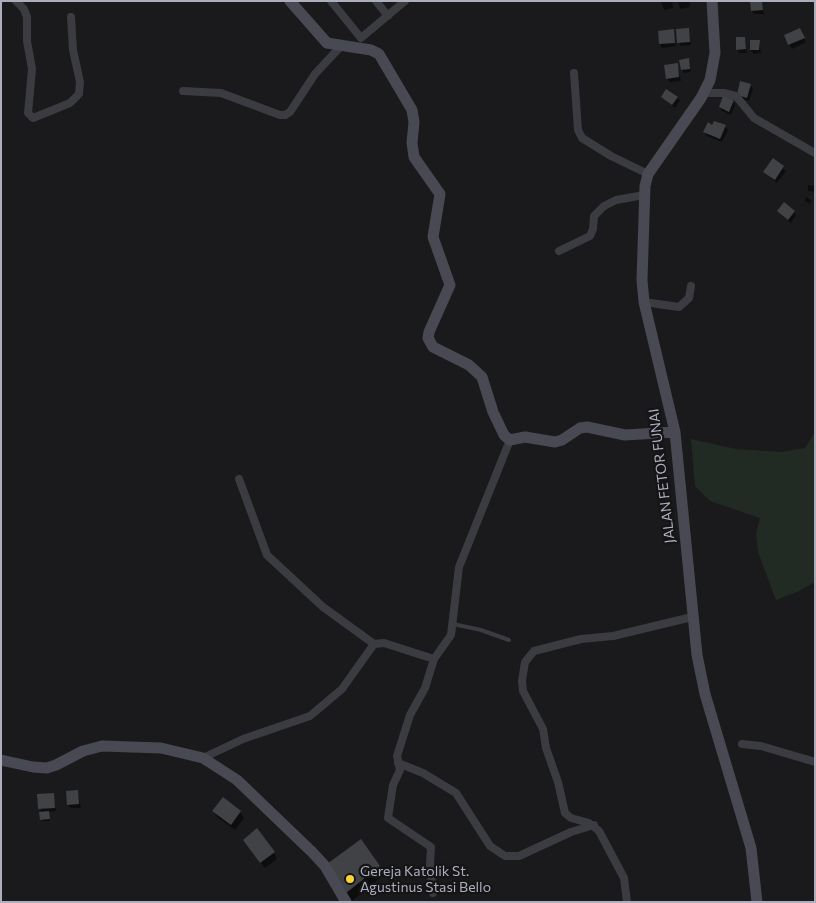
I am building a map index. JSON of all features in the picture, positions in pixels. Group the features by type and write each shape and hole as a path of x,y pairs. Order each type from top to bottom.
{"street":[{"path":"16,1 24,9 27,17 32,69 28,113 33,118 70,102 79,94 80,82 74,58 71,17"},
{"path":"290,1 323,41 331,45 342,45 379,54 412,110 414,157 440,194 434,237 450,285 428,332 428,338 433,347 468,365 482,377 502,433 510,440"},
{"path":"331,1 361,38 405,1"},
{"path":"376,1 388,16"},
{"name":"JALAN FETOR FUNAI","path":"712,1 714,53 710,80 704,93 648,174 644,195 644,302 675,432 692,617 705,694 751,848 757,902"},
{"path":"183,91 221,93 280,115 285,115 290,112 315,74 342,45"},
{"path":"574,73 578,130 582,138 611,156 648,174"},
{"path":"704,93 724,93 736,96 754,118 815,153"},
{"path":"558,251 590,236 593,229 594,216 604,206 616,200 644,195"},
{"path":"644,302 679,306 689,298 691,286"},
{"path":"510,440 525,437 559,442 580,428 587,427 625,435 675,432"},
{"path":"433,894 430,865 431,847 388,818 393,785 400,770 397,756 401,739 425,688 434,659 451,635 455,584 459,567 510,440"},
{"path":"239,479 267,555 323,606 374,644 384,643 434,659"},
{"path":"627,902 627,887 622,872 599,831 594,825 571,818 565,813 558,782 546,748 541,722 523,691 522,672 526,658 534,651 581,639 613,636 692,617"},
{"path":"203,758 243,739 310,716 342,689 374,644"},
{"path":"742,744 761,746 815,762"},
{"path":"1,760 47,768 56,766 91,747 102,746 161,748 203,758 238,780 312,852 325,866 346,902"},
{"path":"398,763 422,773 456,793 490,846 505,856 519,856 571,832 594,825"}],"lane":[{"path":"453,624 481,630 509,640"}],"shaded area":[{"path":"815,432 815,582 776,600 758,552 756,533 760,518 710,501 695,486 691,439 736,449 782,452 805,448"}],"building":[{"path":"750,1 762,1 763,10 751,11"},
{"path":"689,28 690,42 677,43 676,29"},
{"path":"800,28 805,38 788,45 784,35"},
{"path":"674,29 675,43 659,44 658,31"},
{"path":"736,37 745,37 746,49 736,50"},
{"path":"750,40 760,40 759,50 750,50"},
{"path":"689,58 690,69 681,70 679,60"},
{"path":"678,63 679,77 666,79 664,65"},
{"path":"740,81 751,84 747,98 737,95"},
{"path":"666,89 678,97 672,105 661,97"},
{"path":"723,96 734,100 729,112 719,107"},
{"path":"714,121 726,125 720,139 703,132 708,122 712,125"},
{"path":"773,158 784,166 775,180 763,172"},
{"path":"784,202 795,211 788,220 777,211"},
{"path":"78,790 79,804 67,805 66,791"},
{"path":"54,793 55,808 38,809 37,794"},
{"path":"223,797 241,811 231,825 212,811"},
{"path":"49,811 50,819 40,820 39,812"},
{"path":"257,828 275,852 260,863 243,840"},
{"name":"Gereja Katolik St. Agustinus Stasi Bello","path":"361,839 380,866 346,893 327,864"}],"place":[{"name":"Gereja Katolik St. Agustinus Stasi Bello","path":"350,879"}]}
